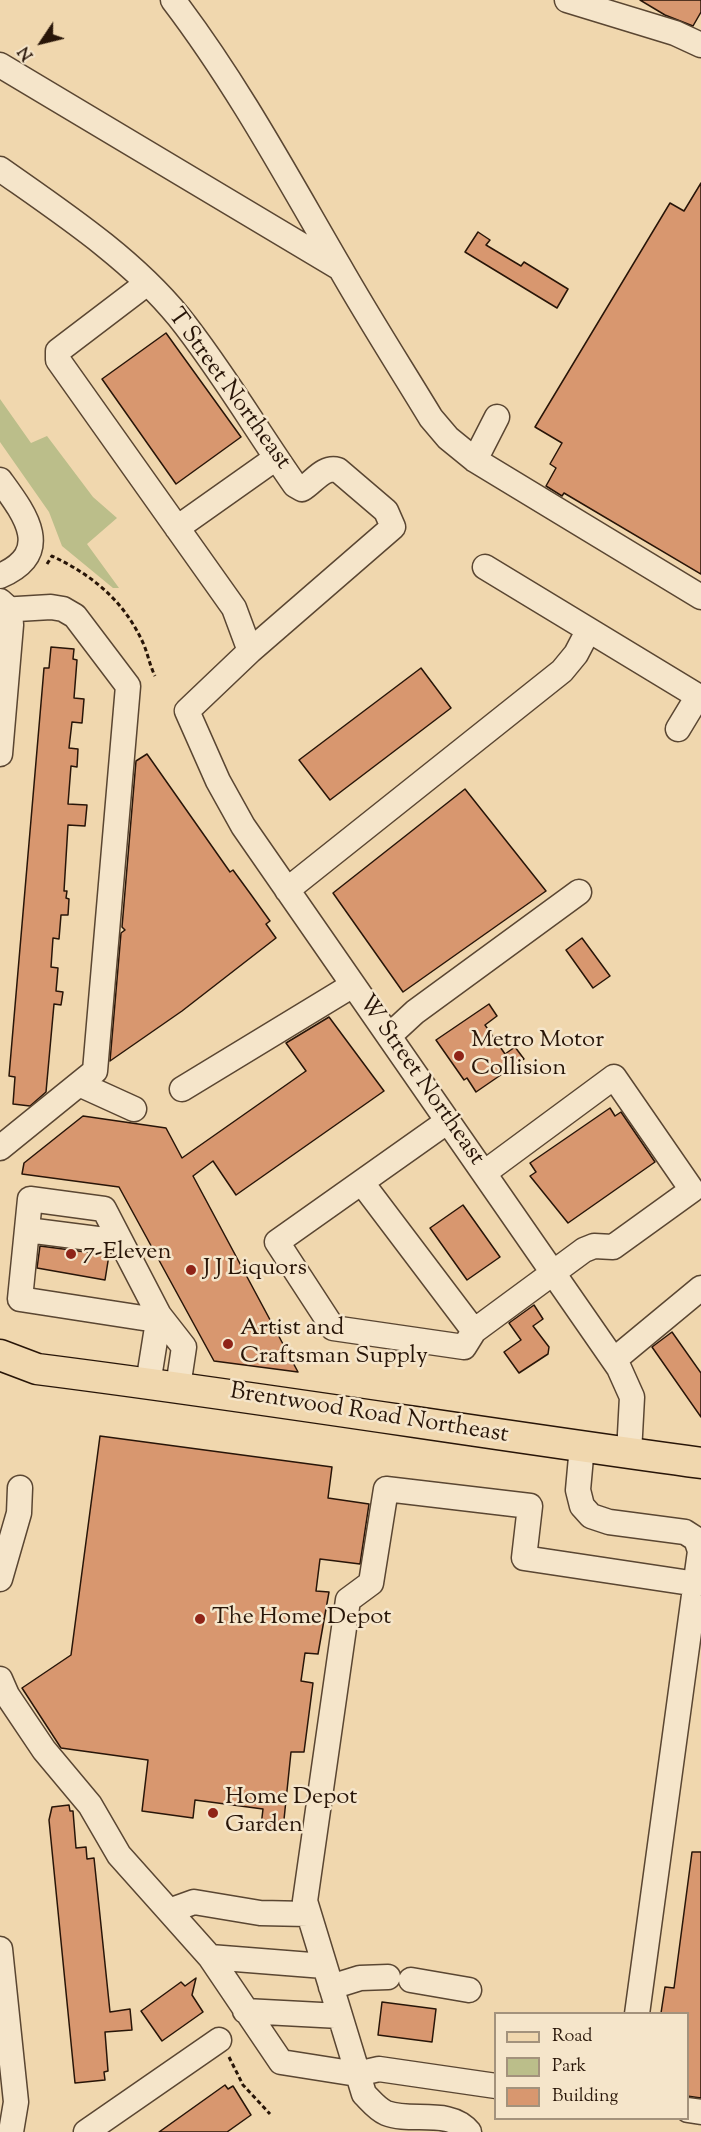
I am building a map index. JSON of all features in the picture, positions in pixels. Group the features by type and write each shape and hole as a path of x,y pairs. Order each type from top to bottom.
{"main road":[{"name":"Brentwood Road Northeast","path":"0,1355 37,1369 701,1463"},
{"name":"Brentwood Road Northeast","path":"0,1375 37,1369"}],"street":[{"path":"173,0 216,57 431,418 448,438 475,460 701,597"},
{"path":"567,0 675,33 701,45"},
{"path":"0,65 340,268"},
{"name":"T Street Northeast","path":"0,169 86,230 178,316 295,485 302,489 331,468 338,470 386,511 393,528 250,651"},
{"path":"146,284 58,351 58,360 234,608 250,651"},
{"path":"475,460 497,417"},
{"path":"177,528 276,458"},
{"path":"0,480 27,520 36,560 25,560 16,568 0,576"},
{"path":"485,567 699,697 678,729"},
{"path":"0,754 11,630 3,607 63,609 75,616 128,686 95,1071 0,1148"},
{"path":"287,891 562,671 576,654 588,631"},
{"name":"W Street Northeast","path":"250,651 187,711 228,802 287,891 614,1360 632,1397 629,1453"},
{"path":"389,1036 415,1012 579,892"},
{"path":"182,1089 353,985"},
{"path":"448,1121 277,1242 333,1328 464,1347 474,1331 584,1250 594,1246 613,1247 692,1190 614,1077 484,1173"},
{"path":"79,1084 134,1109"},
{"path":"362,1183 474,1331"},
{"path":"159,1315 143,1318 20,1299 27,1230 121,1242 159,1315 184,1347 178,1388"},
{"path":"614,1360 701,1288"},
{"path":"148,1384 159,1315"},
{"path":"582,1446 577,1485 580,1500 586,1511 603,1521 690,1534 698,1542 700,1551 638,2012"},
{"path":"0,1579 20,1513 20,1488"},
{"path":"469,2132 464,2126 452,2120 387,2114 375,2106 364,2094 304,1901 348,1600 371,1583 386,1489 530,1506 524,1558 696,1584"},
{"path":"0,1679 7,1695 44,1750 90,1805 119,1855 210,1957 281,2062 357,2074 379,2069 494,2086"},
{"path":"169,1911 194,1902 261,1913 308,1914"},
{"path":"210,1957 328,1977 399,1978 469,1990"},
{"path":"0,1958 16,2102 11,2132"},
{"path":"246,2011 340,2016"},
{"path":"86,2132 219,2040"}],"path":[{"path":"36,560 52,556 85,572 106,591 131,620 155,676"},
{"path":"219,2040 243,2085 270,2114"}],"green space":[{"path":"0,399 31,443 47,436 93,497 117,518 87,544 119,588 113,588 62,546 49,512 0,442"}],"building":[{"path":"640,0 701,0 701,12 693,26 665,15"},
{"path":"701,183 701,574 564,493 562,496 546,486 556,468 550,464 562,443 535,427 670,203 684,211"},
{"path":"478,232 490,240 486,245 521,266 524,262 568,289 557,308 465,252"},
{"path":"166,333 241,437 176,484 102,379"},
{"path":"51,647 74,649 73,659 77,660 74,698 84,699 82,723 72,722 69,748 78,749 77,767 71,766 68,804 87,805 85,826 68,825 64,891 67,891 66,898 69,899 68,915 61,915 59,939 53,938 51,967 58,968 56,991 63,992 61,1005 54,1004 46,1092 30,1106 13,1104 15,1077 9,1076 44,668 49,668"},
{"path":"421,668 451,708 330,800 299,760"},
{"path":"147,754 230,872 233,870 270,921 266,924 276,938 182,1011 110,1061 121,933 125,930 122,927 136,761"},
{"path":"465,789 546,891 403,992 333,893"},
{"path":"582,938 610,976 593,988 566,950"},
{"path":"489,1004 497,1016 485,1025 505,1054 515,1047 524,1059 476,1092 467,1078 464,1080 436,1040"},
{"path":"329,1017 384,1091 236,1195 213,1161 193,1176 298,1372 214,1361 119,1187 22,1174 24,1163 83,1116 166,1128 182,1158 306,1071 286,1043"},
{"path":"610,1108 615,1116 621,1112 655,1162 568,1223 530,1176 536,1172 530,1163"},
{"path":"463,1205 500,1257 467,1280 430,1228"},
{"name":"7-Eleven","path":"40,1246 109,1255 105,1280 37,1268"},
{"path":"534,1305 543,1319 533,1326 549,1347 548,1354 519,1373 504,1352 521,1340 509,1323"},
{"path":"672,1332 701,1373 701,1417 652,1347"},
{"name":"The Home Depot","path":"100,1436 332,1467 328,1498 369,1504 360,1564 320,1559 316,1591 329,1592 318,1654 305,1653 301,1681 313,1683 304,1752 291,1752 283,1829 261,1826 263,1809 195,1800 193,1818 142,1811 148,1760 61,1748 22,1688 71,1655"},
{"path":"69,1805 70,1811 73,1811 76,1848 86,1847 87,1859 94,1858 110,2012 130,2009 132,2030 105,2032 108,2071 104,2072 105,2080 75,2083 49,1820 52,1807"},
{"path":"692,1852 701,1852 701,2098 689,2096 689,2012 661,2012 665,1987 674,1988"},
{"path":"196,1978 192,1995 203,2012 162,2041 141,2011 181,1982 185,1986"},
{"path":"382,2002 436,2009 432,2042 378,2035"},
{"path":"225,2085 228,2089 233,2086 251,2115 227,2132 159,2132"}],"place":[{"name":"Metro Motor Collision","path":"459,1056"},
{"name":"7-Eleven","path":"71,1254"},
{"name":"J J Liquors","path":"191,1270"},
{"name":"Artist and Craftsman Supply","path":"228,1344"},
{"name":"The Home Depot","path":"200,1619"},
{"name":"Home Depot Garden","path":"213,1813"}]}
